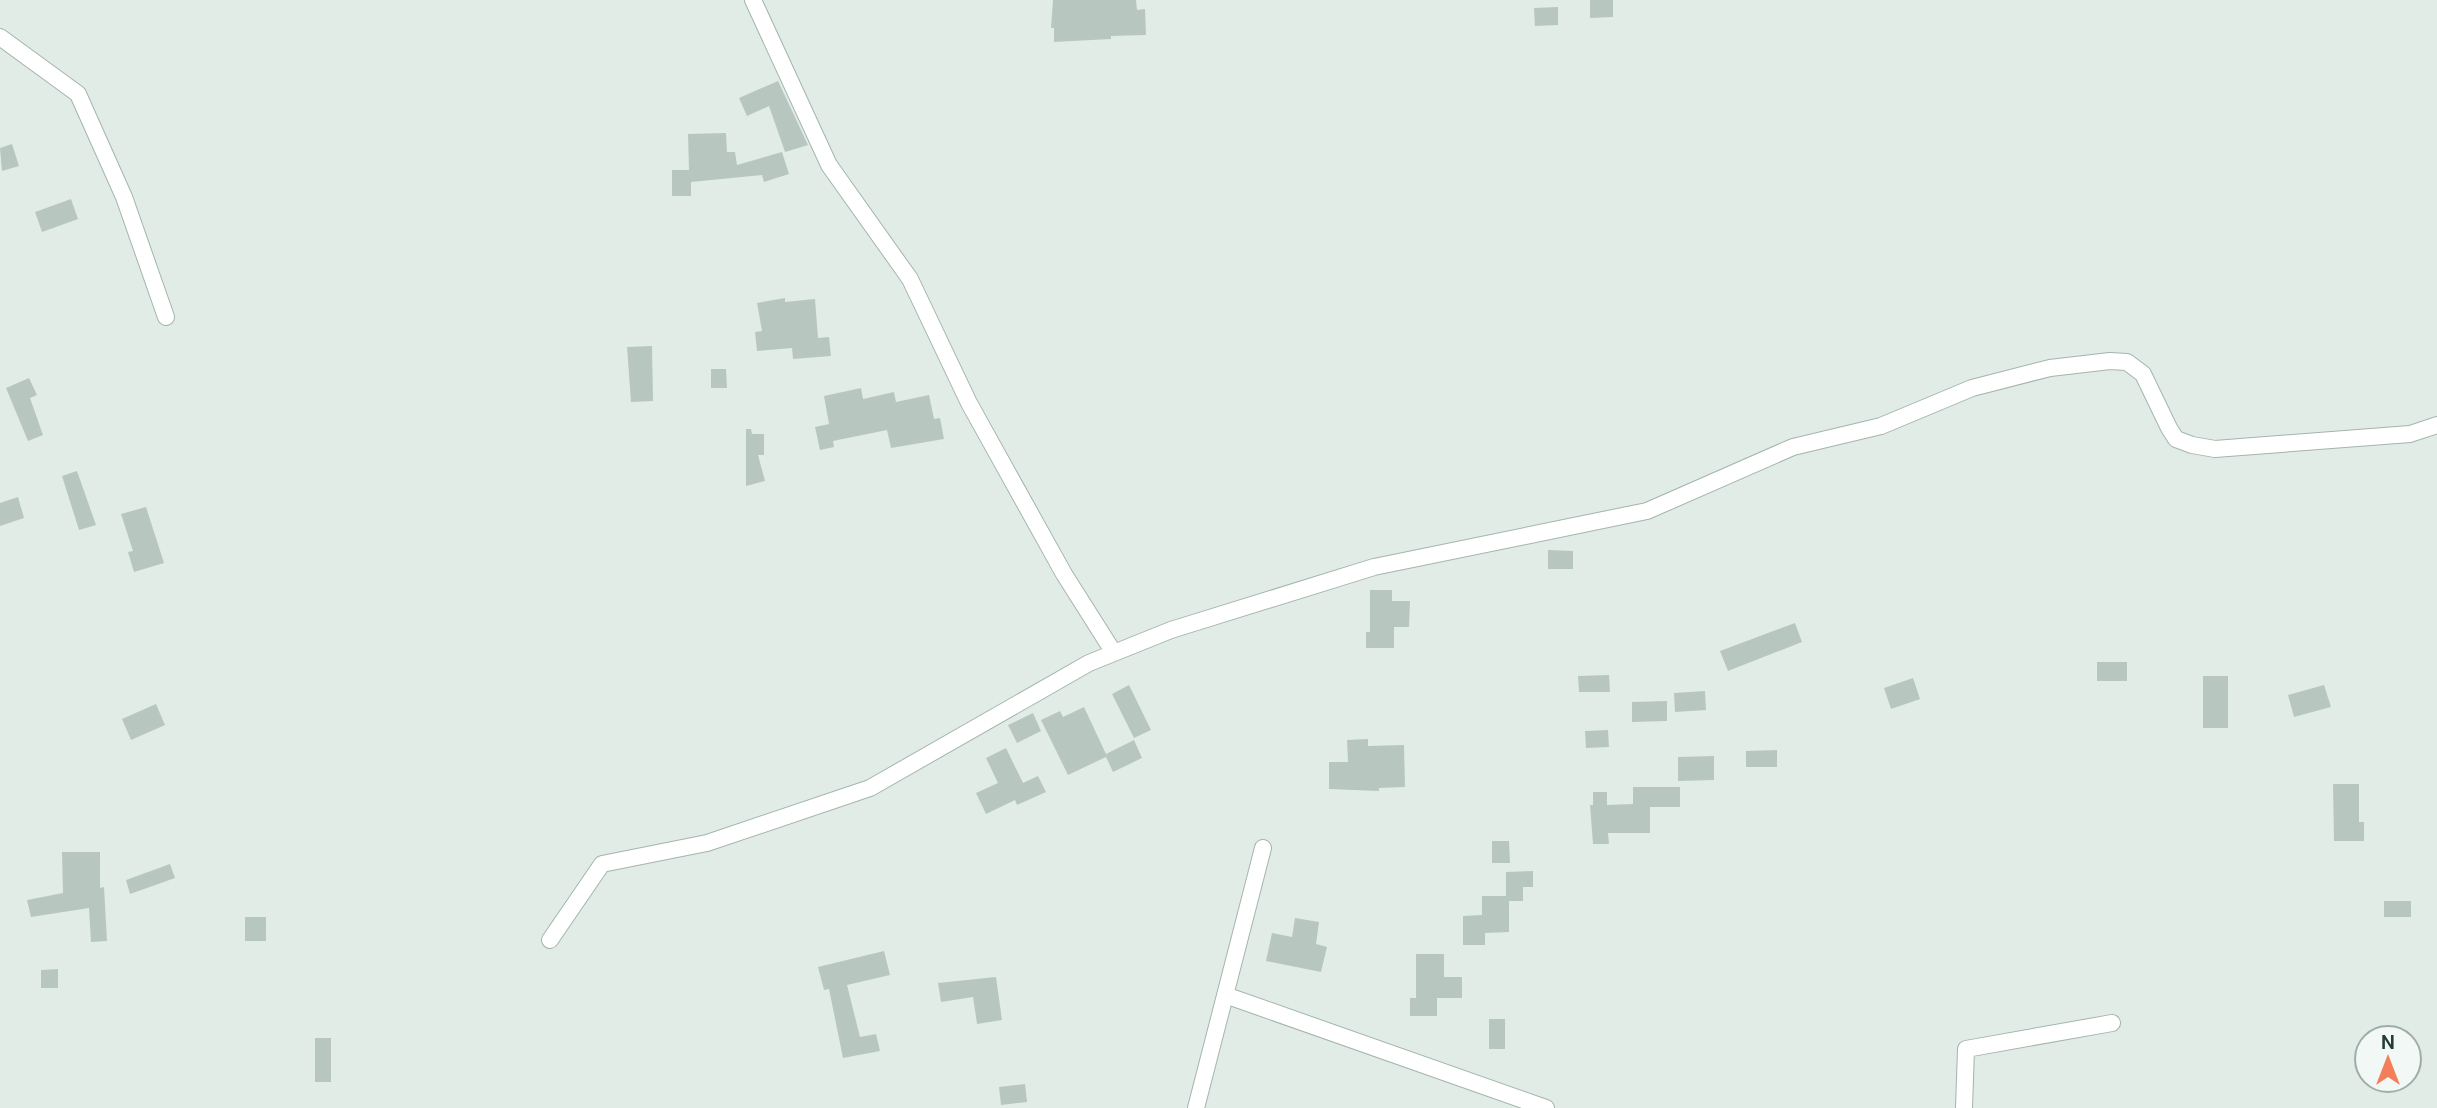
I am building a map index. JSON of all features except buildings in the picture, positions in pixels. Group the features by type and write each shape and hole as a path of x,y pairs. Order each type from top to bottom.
{"street":[{"path":"753,0 829,166 910,279 976,415 1064,574 1114,653"},
{"path":"0,37 78,94 124,197 166,317"},
{"path":"550,940 602,864 707,843 870,788 1089,663 1114,653 1171,631 1374,568 1647,511 1793,447 1881,426 1972,388 2050,368 2110,361 2127,362 2143,374 2176,439 2192,446 2215,449 2410,434 2437,425"},
{"path":"1196,1108 1263,848"},
{"path":"1225,995 1546,1108"},
{"path":"1964,1108 1966,1049 2112,1023"}]}
